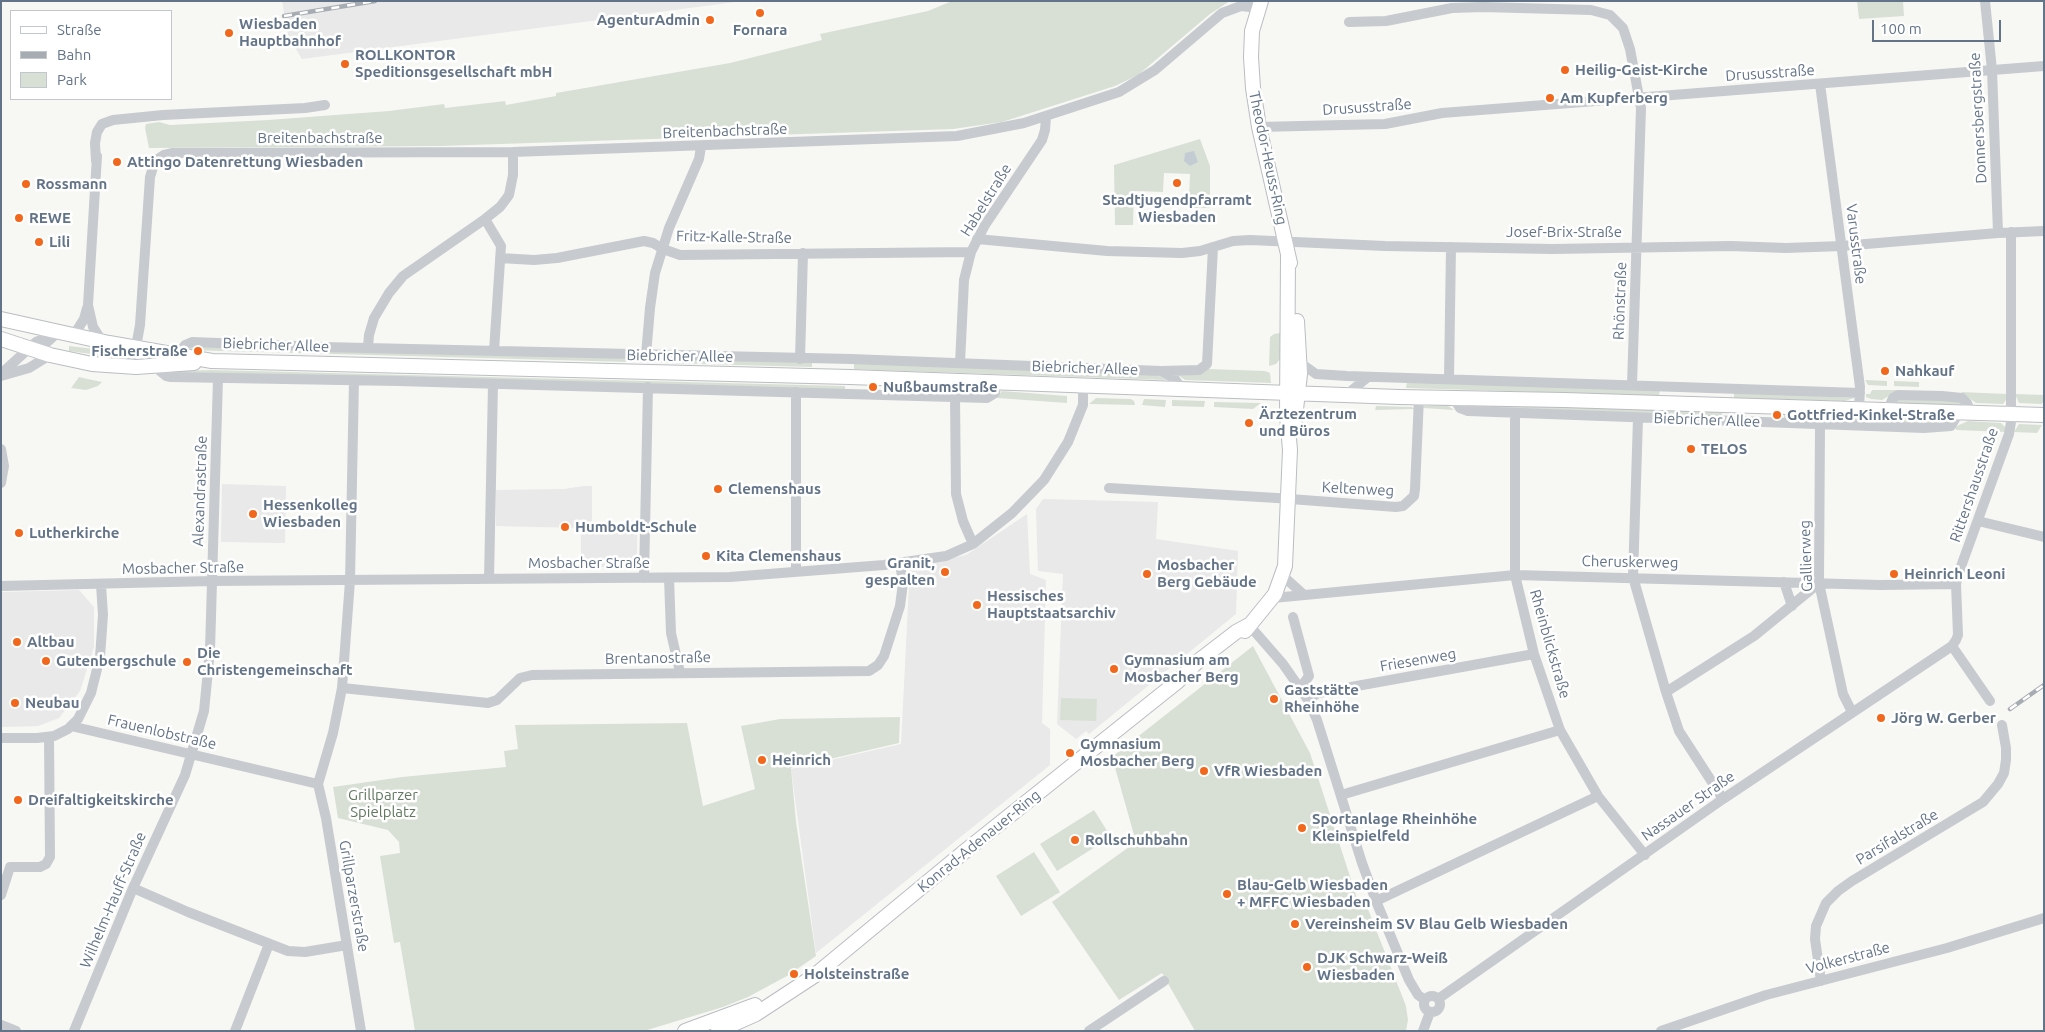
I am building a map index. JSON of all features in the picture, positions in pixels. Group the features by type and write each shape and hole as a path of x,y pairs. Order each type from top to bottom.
{"main road":[{"name":"Theodor-Heuss-Ring","path":"1260,4 1252,31 1251,60 1253,88 1286,241 1297,315 1299,362 1293,393"},
{"name":"Theodor-Heuss-Ring","path":"1288,255 1293,393"},
{"name":"Biebricher Allee","path":"1,319 64,334 212,361"},
{"name":"Biebricher Allee","path":"1,339 50,355 113,366 154,366 212,361 997,382 1346,395 2044,415"},
{"name":"Konrad-Adenauer-Ring","path":"718,1031 756,1014 828,965 964,852 1177,682 1190,676 1237,640 1273,598 1283,576 1293,393"},
{"name":"Konrad-Adenauer-Ring","path":"685,1031 737,1023"}],"street":[{"name":"Donnersbergstraße","path":"1985,1 1992,70 1998,232"},
{"name":"Breitenbachstraße","path":"136,347 140,325 150,177 158,158 173,153 513,152 701,147 957,136 993,131 1046,117 1129,87 1171,58 1222,13 1241,6 1260,4"},
{"path":"1349,22 1386,21 1467,7 1601,11 1610,15 1623,28 1630,49 1640,98"},
{"name":"Drususstraße","path":"1260,127 1384,124 1442,113 2044,66"},
{"name":"Varusstraße","path":"1820,84 1860,394 1859,409"},
{"name":"Rhönstraße","path":"1632,385 1640,98"},
{"path":"1,375 37,364 50,355 46,351 45,344 84,320 88,305 96,161 102,133 113,120 163,115 305,108 325,105"},
{"name":"Habelstraße","path":"960,363 964,280 971,252 977,239 1042,140 1046,130 1046,117"},
{"path":"646,356 655,273 669,228 699,159 701,147"},
{"path":"368,347 374,318 389,293 403,276 500,207 509,195 513,175 513,152"},
{"path":"485,218 500,243 494,351"},
{"name":"Josef-Brix-Straße","path":"1286,241 1552,249 1842,246 1998,232 2044,231"},
{"path":"2011,232 2011,413"},
{"path":"977,239 1107,251 1172,253 1193,252 1241,240 1286,241"},
{"name":"Fritz-Kalle-Straße","path":"500,258 534,260 557,258 644,241 680,255 971,252"},
{"path":"1449,378 1452,246"},
{"name":"Biebricher Allee","path":"177,355 185,345 192,342 646,356 800,358 1161,371 1200,370 1207,364 1213,247"},
{"path":"800,358 803,253"},
{"path":"88,305 92,327 102,341"},
{"path":"1,375 28,348 40,339 64,334"},
{"path":"113,366 132,355 136,347"},
{"path":"1299,362 1316,374 1368,377 1449,378 1860,394"},
{"name":"Biebricher Allee","path":"154,366 171,378 648,387 987,398 995,393 997,382"},
{"path":"1161,371 1174,378 1182,389"},
{"path":"1346,395 1368,377"},
{"name":"Alexandrastraße","path":"192,754 201,726 208,682 218,378"},
{"name":"Grillparzerstraße","path":"354,380 350,581 342,688 333,733 318,784 361,1031"},
{"path":"489,579 493,384"},
{"name":"Mosbacher Straße","path":"1,586 212,581 730,577 900,563 946,556 973,544 1016,509 1044,480 1059,458 1071,435 1083,406 1083,386"},
{"path":"644,578 648,387"},
{"path":"796,392 796,572"},
{"path":"955,396 956,494 963,522 973,544"},
{"name":"Keltenweg","path":"1109,488 1396,507 1409,502 1415,489 1419,397"},
{"name":"Biebricher Allee","path":"1453,397 1463,410 1516,414 1924,428 1948,428 1965,412"},
{"name":"Rittershausstraße","path":"1952,646 1958,635 1956,584 1959,572 2009,434 2011,413"},
{"name":"Rheinblickstraße","path":"1516,414 1515,575 1534,654 1560,730 1598,796 1645,856"},
{"path":"1638,418 1633,577 1666,692 1680,731 1723,799"},
{"name":"Gallierweg","path":"1820,424 1819,583 1844,694 1852,712"},
{"path":"1,449 4,466 1,483"},
{"path":"1978,521 2044,537"},
{"name":"Brentanostraße","path":"342,688 488,703 497,700 520,678 528,676 680,672 864,672 874,669 884,656 900,606 903,583 900,563"},
{"name":"Cheruskerweg","path":"1273,598 1515,575 1819,583 1956,584"},
{"path":"1283,576 1304,595"},
{"path":"669,578 671,633 680,672"},
{"path":"1784,582 1792,606"},
{"path":"1666,692 1754,636 1819,583"},
{"path":"1,738 49,737 61,733 72,726 88,700 98,668 103,630 101,585"},
{"path":"1293,617 1309,676 1301,687"},
{"path":"1249,625 1301,687 1318,720 1376,901 1409,980 1421,997 1426,1023"},
{"path":"1952,646 1990,701"},
{"name":"Nassauer Straße","path":"1441,996 1645,856 1723,799 1952,646"},
{"name":"Friesenweg","path":"1308,700 1318,693 1534,654"},
{"name":"Parsifalstraße","path":"1821,981 1814,939 1816,926 1826,903 1852,881 1983,802 1998,784 2004,773 2006,748 2002,725"},
{"name":"Frauenlobstraße","path":"72,726 318,784"},
{"path":"1341,795 1560,730"},
{"path":"1,895 6,867 40,867 46,864 50,858 49,737"},
{"name":"Wilhelm-Hauff-Straße","path":"74,1031 133,888 184,778 192,754"},
{"path":"1376,901 1598,796"},
{"path":"133,888 269,944 294,952 347,945"},
{"name":"Volkerstraße","path":"1661,1031 1766,994 1947,948 2044,918"},
{"path":"235,1031 269,944"},
{"path":"1089,1031 1106,1026 1122,1007 1164,981"},
{"path":"1421,997 1441,996 1438,1008 1426,1023"},
{"path":"1,1025 16,1031"}],"shaded area":[{"path":"282,1 743,1 302,59 288,36"},
{"path":"1194,151 1198,162 1190,166 1184,161 1185,153"},
{"name":"Hessenkolleg Wiesbaden","path":"222,484 286,486 285,543 221,542"},
{"name":"Humboldt-Schule","path":"592,486 592,529 637,529 637,563 634,567 581,567 581,528 496,526 496,490 564,489"},
{"name":"Gymnasium am Mosbacher Berg","path":"1043,499 1158,502 1156,539 1238,551 1236,614 1089,734 1086,731 1076,739 1057,724 1063,574 1038,571 1036,509"},
{"path":"1027,514 1030,574 1046,580 1042,723 1050,729 1050,765 816,953 791,769 901,744 910,567 966,555"},
{"name":"Gutenbergschule","path":"79,590 94,607 94,647 80,691 59,718 38,726 1,727 1,592"}],"green space":[{"path":"952,1 1230,1 1210,14 1138,75 1115,86 1002,122 953,129 441,146 149,148 145,128 146,124 159,122 170,125 268,120 389,111 444,104 445,108 505,101 506,105 556,96 556,93 730,63 822,40 820,34 928,11"},
{"path":"1857,1 1903,1 1904,16 1859,19"},
{"path":"1200,139 1210,166 1210,208 1193,208 1193,197 1189,197 1190,174 1164,173 1163,192 1134,191 1133,225 1115,225 1114,165"},
{"path":"1280,333 1280,359 1276,364 1269,366 1270,337"},
{"path":"190,345 812,361 812,367 186,350"},
{"path":"69,346 113,352 105,356 69,351"},
{"path":"854,362 1155,374 1167,380 854,369"},
{"path":"1208,369 1265,371 1270,373 1271,383 1185,380 1175,373"},
{"path":"211,370 845,386 845,391 169,375 168,371"},
{"path":"79,377 102,382 98,386 86,390 71,388"},
{"path":"1865,380 1887,381 1887,386 1868,385"},
{"path":"1894,381 1919,382 1919,387 1894,386"},
{"path":"1407,382 1660,390 1659,395 1637,395 1406,388"},
{"path":"885,387 993,390 987,395 885,391"},
{"path":"1872,390 1897,391 1882,400 1866,397 1866,394 1870,394"},
{"path":"1002,391 1067,396 1067,403 997,398"},
{"path":"1734,392 1854,398 1845,401 1734,398"},
{"path":"1961,392 2007,394 2003,404 1976,403"},
{"path":"2015,394 2044,395 2044,402 2041,404 2019,403"},
{"path":"1901,396 1957,399 1965,405 1895,403"},
{"path":"1096,398 1131,399 1135,405 1089,404"},
{"path":"1144,399 1166,400 1165,407 1142,405"},
{"path":"1172,400 1205,401 1204,407 1172,406"},
{"path":"1214,402 1261,403 1253,409 1214,407"},
{"path":"1463,404 1722,412 1722,417 1472,408"},
{"path":"1447,405 1454,410 1422,408 1423,406"},
{"path":"1376,406 1412,407 1415,409 1375,410"},
{"path":"1784,415 1952,420 1937,424 1784,419"},
{"path":"1968,421 2001,423 2005,427 2005,432 1956,430 1956,427"},
{"path":"2019,424 2042,425 2037,433 2014,432"},
{"path":"1253,646 1310,753 1359,904 1364,899 1406,1006 1408,1020 1406,1031 1195,1031 1162,973 1119,1000 1052,902 1136,842 1112,757"},
{"path":"1061,698 1097,699 1096,721 1060,720"},
{"name":"Grillparzer Spielplatz","path":"900,717 899,743 791,768 796,822 816,956 787,976 748,997 723,1007 644,1031 415,1031 400,942 394,943 380,856 400,853 399,842 388,830 338,818 333,787 402,777 506,767 504,751 518,749 515,725 687,723 703,806 755,789 741,726 780,719"},
{"name":"Rollschuhbahn","path":"1094,810 1111,837 1057,871 1040,844"},
{"path":"1034,852 1060,892 1021,916 996,876"}],"railway":[{"path":"284,16 375,1"},
{"path":"2010,709 2044,685"}],"place":[{"name":"Fornara","path":"760,13"},
{"name":"AgenturAdmin","path":"710,20"},
{"name":"Wiesbaden Hauptbahnhof","path":"229,33"},
{"name":"ROLLKONTOR Speditionsgesellschaft mbH","path":"345,64"},
{"name":"Heilig-Geist-Kirche","path":"1565,70"},
{"name":"Am Kupferberg","path":"1550,98"},
{"name":"Attingo Datenrettung Wiesbaden","path":"117,162"},
{"name":"Stadtjugendpfarramt Wiesbaden","path":"1177,183"},
{"name":"Rossmann","path":"26,184"},
{"name":"REWE","path":"19,218"},
{"name":"Lili","path":"39,242"},
{"name":"Fischerstraße","path":"198,351"},
{"name":"Nahkauf","path":"1885,371"},
{"name":"Nußbaumstraße","path":"873,387"},
{"name":"Gottfried-Kinkel-Straße","path":"1777,415"},
{"name":"Ärztezentrum und Büros","path":"1249,423"},
{"name":"TELOS","path":"1691,449"},
{"name":"Clemenshaus","path":"718,489"},
{"name":"Hessenkolleg Wiesbaden","path":"253,514"},
{"name":"Humboldt-Schule","path":"565,527"},
{"name":"Lutherkirche","path":"19,533"},
{"name":"Kita Clemenshaus","path":"706,556"},
{"name":"Granit, gespalten","path":"945,572"},
{"name":"Mosbacher Berg Gebäude","path":"1147,574"},
{"name":"Heinrich Leoni","path":"1894,574"},
{"name":"Hessisches Hauptstaatsarchiv","path":"977,605"},
{"name":"Altbau","path":"17,642"},
{"name":"Gutenbergschule","path":"46,661"},
{"name":"Die Christengemeinschaft","path":"187,662"},
{"name":"Gymnasium am Mosbacher Berg","path":"1114,669"},
{"name":"Gaststätte Rheinhöhe","path":"1274,699"},
{"name":"Neubau","path":"15,703"},
{"name":"Jörg W. Gerber","path":"1881,718"},
{"name":"Gymnasium Mosbacher Berg","path":"1070,753"},
{"name":"Heinrich","path":"762,760"},
{"name":"VfR Wiesbaden","path":"1204,771"},
{"name":"Dreifaltigkeitskirche","path":"18,800"},
{"name":"Sportanlage Rheinhöhe Kleinspielfeld","path":"1302,828"},
{"name":"Rollschuhbahn","path":"1075,840"},
{"name":"Blau-Gelb Wiesbaden + MFFC Wiesbaden","path":"1227,894"},
{"name":"Vereinsheim SV Blau Gelb Wiesbaden","path":"1295,924"},
{"name":"DJK Schwarz-Weiß Wiesbaden","path":"1307,967"},
{"name":"Holsteinstraße","path":"794,974"}]}
